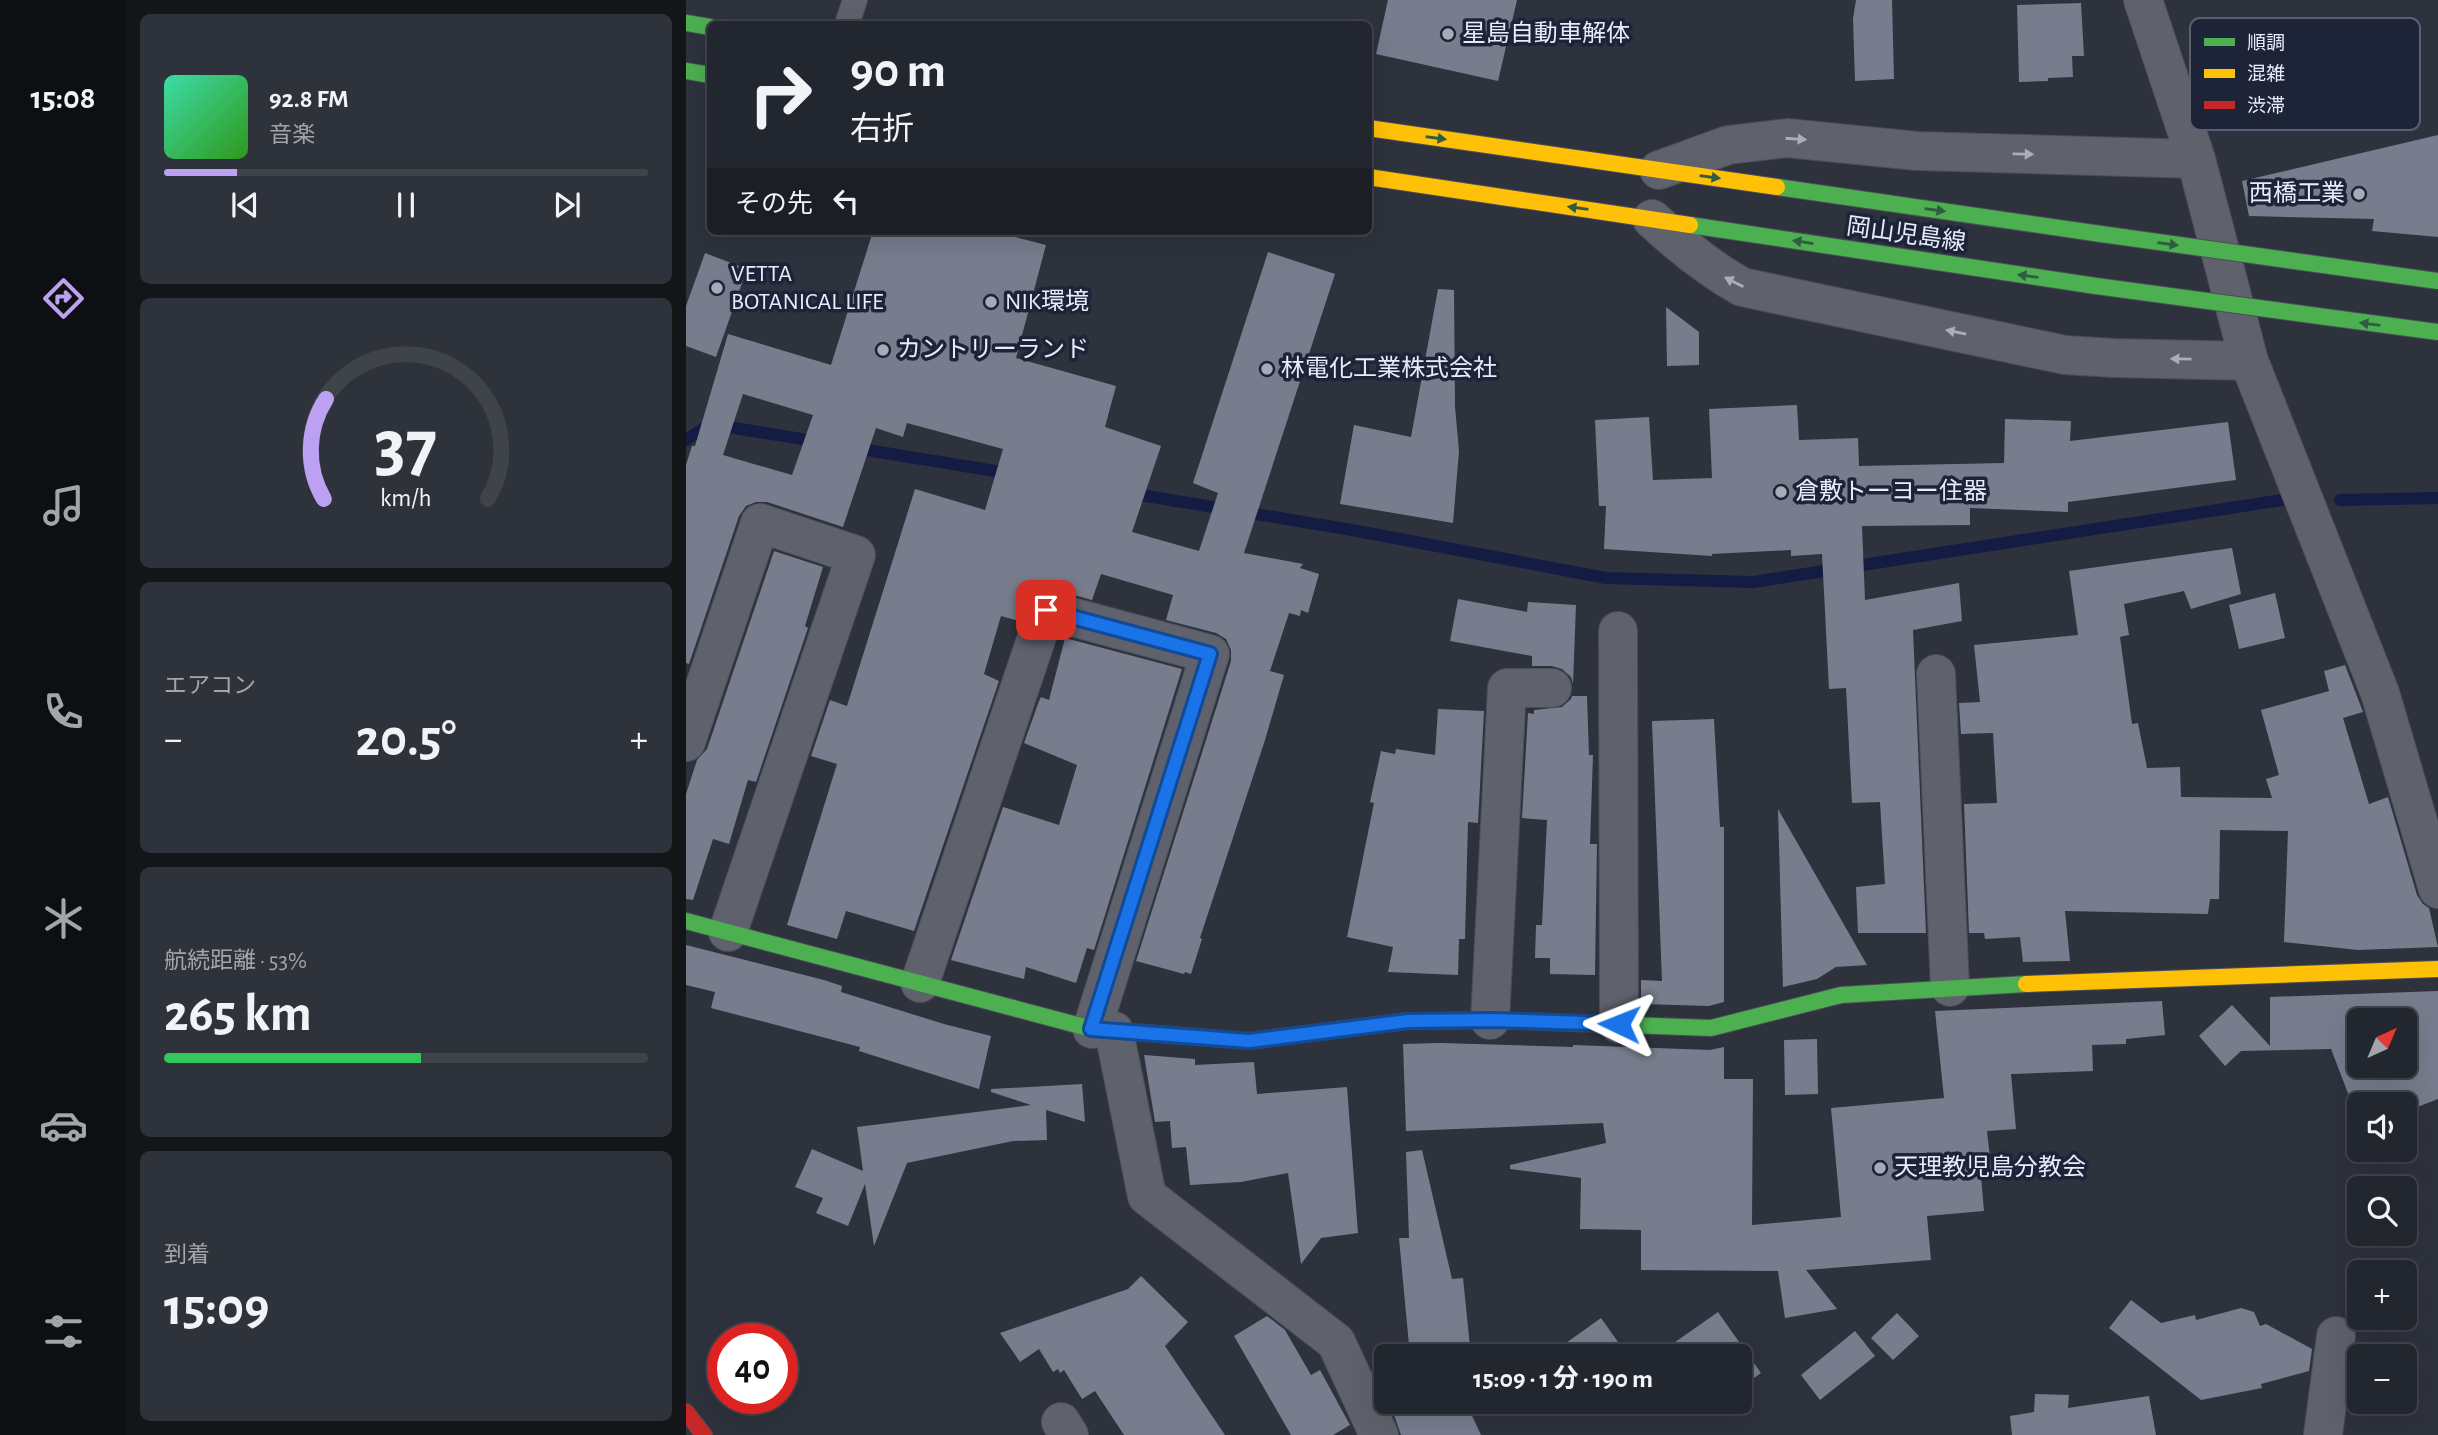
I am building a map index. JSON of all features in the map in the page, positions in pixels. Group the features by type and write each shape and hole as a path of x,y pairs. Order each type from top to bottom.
{"main road":[{"path":"686,23 707,26"},
{"path":"686,71 707,74"},
{"name":"岡山児島線","path":"1378,134 1659,170 2438,281"},
{"name":"岡山児島線","path":"1374,173 1652,219 2096,286 2438,332"},
{"path":"686,921 1103,1030 1249,1041 1408,1021 1490,1020 1711,1028 1841,995 1950,987 2438,969"},
{"path":"686,1412 704,1435"}],"street":[{"path":"2143,0 2196,159 2249,360 2380,693 2438,889"},
{"path":"1659,170 1728,145 1787,138 1917,151 2196,159"},
{"path":"1652,219 1689,253 1742,287 2065,355 2249,360"},
{"path":"686,741 760,523 856,555 727,932"},
{"path":"920,983 1046,610 1210,654 1103,1030 1147,1196 1336,1342 1379,1435"},
{"path":"1618,631 1619,1024"},
{"path":"1936,674 1950,987"},
{"path":"1490,1020 1507,688 1552,688"},
{"path":"2323,1435 2336,1336"},
{"path":"2295,1435 2302,1435"}],"lane":[{"path":"848,21 855,0"}],"building":[{"name":"星島自動車解体","path":"1388,0 1517,0 1498,81 1376,54"},
{"path":"1856,0 1892,0 1894,79 1855,81 1853,19"},
{"path":"2081,3 2084,56 2072,56 2073,77 2019,82 2017,5"},
{"name":"西橋工業","path":"2438,135 2438,237 2372,231 2374,219 2249,216 2242,181"},
{"path":"872,235 1007,235 1046,245 1016,358 1116,386 1105,427 1161,446 1132,532 1199,551 1218,493 1193,483 1268,252 1335,274 1244,553 1303,564 1300,568 1319,574 1308,613 1301,610 1300,616 1289,613 1270,671 1284,675 1191,974 1136,961 1231,661 1231,650 1226,639 1216,633 1166,620 1173,595 1101,574 1092,600 1052,589 1041,589 1031,594 1019,621 1001,616 984,674 999,681 914,931 846,911 837,939 787,925 837,764 811,756 830,700 847,706 915,489 985,510 1003,449 907,423 903,437 876,428 843,527 767,502 746,506 739,516 689,664 686,663 686,465 692,446 695,446 728,334 831,365","holes":["743,394 813,415 792,475 723,455"]},
{"name":"VETTA BOTANICAL LIFE","path":"705,253 747,269 716,357 686,346 686,306"},
{"path":"1438,289 1454,290 1455,407 1459,451 1453,523 1340,504 1354,425 1411,437"},
{"path":"1666,307 1699,332 1699,365 1667,366"},
{"path":"1797,405 1799,440 1858,438 1859,466 2004,463 2005,419 2071,421 2070,441 2228,422 2236,480 2068,502 2068,512 1970,508 1970,525 1862,526 1865,600 1959,583 1962,621 1913,630 1926,933 1858,933 1856,887 1885,884 1880,802 1852,803 1846,688 1829,689 1822,554 1791,556 1791,550 1712,556 1604,549 1606,506 1599,506 1595,420 1649,417 1653,480 1712,478 1709,409"},
{"path":"2232,548 2241,594 2191,609 2184,591 2124,604 2129,635 2120,637 2132,724 2138,723 2147,768 2180,767 2181,797 2272,798 2266,779 2279,775 2261,710 2329,691 2324,671 2345,665 2363,712 2343,718 2369,804 2388,797 2417,895 2429,908 2438,947 2358,950 2284,942 2288,831 2220,830 2219,899 2210,899 2208,914 2065,911 2070,961 2023,962 2020,937 1985,939 1984,933 1969,933 1964,804 1997,803 1993,733 1961,734 1959,703 1980,702 1974,645 2078,635 2069,571"},
{"path":"774,551 823,567 805,626 808,628 756,782 748,780 729,844 713,839 693,900 686,899 686,794 697,760 707,749"},
{"path":"2275,593 2285,638 2239,649 2229,605"},
{"path":"1458,599 1527,612 1528,602 1576,605 1573,684 1571,677 1562,669 1532,666 1532,656 1450,641"},
{"path":"1065,638 1182,669 1094,950 1087,948 1076,983 1026,967 1024,979 951,960 1003,807 1059,825 1077,765 1024,743 1041,697 1049,700"},
{"path":"1572,696 1587,696 1589,755 1593,755 1590,844 1597,844 1595,975 1550,974 1550,958 1535,958 1536,925 1542,925 1547,820 1522,818 1528,713 1562,707"},
{"path":"1438,709 1484,711 1478,823 1468,822 1465,939 1459,939 1458,975 1388,972 1393,947 1347,937 1374,803 1370,802 1381,751 1395,754 1396,749 1435,755"},
{"path":"1714,719 1720,827 1724,827 1724,1002 1709,1006 1641,1004 1641,980 1662,981 1652,721"},
{"path":"1778,809 1867,965 1836,967 1817,979 1783,987"},
{"path":"686,945 824,980 842,986 841,992 991,1036 979,1089 859,1051 860,1047 711,1008 715,992 686,985"},
{"path":"2438,991 2438,1099 2417,1107 2417,1092 2348,1092 2331,1049 2241,1051 2225,1066 2199,1036 2232,1005 2270,1046 2270,997"},
{"path":"2162,1001 2165,1035 2126,1039 2126,1044 2092,1045 2093,1071 2011,1074 2016,1129 1987,1131 1992,1175 1981,1176 1984,1211 1927,1216 1931,1260 1806,1270 1837,1309 1785,1318 1778,1271 1641,1270 1641,1230 1580,1229 1581,1178 1510,1169 1510,1165 1606,1143 1603,1123 1406,1131 1403,1044 1573,1045 1710,1050 1724,1047 1724,1079 1753,1079 1752,1225 1841,1217 1831,1108 1944,1098 1935,1011"},
{"path":"1817,1039 1818,1094 1785,1095 1784,1040"},
{"path":"1144,1055 1195,1059 1195,1065 1254,1062 1257,1094 1347,1087 1358,1233 1321,1238 1301,1264 1288,1173 1241,1182 1190,1185 1186,1147 1172,1148 1170,1121 1155,1122"},
{"path":"1082,1084 1085,1122 1046,1110 1047,1140 1013,1141 907,1163 874,1246 865,1184 848,1226 816,1213 823,1198 795,1187 812,1149 863,1171 857,1127 1031,1105 991,1092 991,1089"},
{"path":"1422,1150 1452,1279 1463,1278 1470,1344 1409,1344 1399,1238 1409,1238 1406,1152"},
{"path":"1141,1276 1188,1322 1165,1346 1225,1435 1124,1435 1095,1391 1082,1399 1064,1370 1060,1373 1058,1369 1053,1372 1039,1349 1020,1362 1000,1333 1128,1289"},
{"path":"2131,1300 2161,1323 2195,1315 2196,1320 2241,1308 2254,1312 2260,1326 2266,1324 2312,1349 2309,1371 2261,1384 2262,1388 2201,1400 2109,1328"},
{"path":"1718,1312 1741,1344 1672,1344"},
{"path":"1897,1313 1919,1336 1893,1360 1871,1338"},
{"path":"1267,1316 1285,1330 1311,1375 1320,1370 1350,1425 1333,1435 1291,1435 1234,1336"},
{"path":"1601,1318 1619,1344 1565,1344"},
{"path":"1855,1331 1875,1356 1820,1400 1801,1375"},
{"path":"1752,1360 1761,1373 1752,1379"},
{"path":"2035,1394 2069,1395 2068,1408 2149,1396 2156,1435 2012,1435 2010,1416 2034,1412"},
{"path":"1394,1414 1471,1414 1481,1435 1401,1435"}],"waterway":[{"path":"686,440 710,424 820,442"},
{"path":"855,448 1013,474"},
{"path":"1128,493 1352,530 1606,578 1753,582 2282,500"},
{"path":"2340,500 2438,498"}],"traffic: fast":[{"path":"686,23 707,26"},
{"path":"686,71 707,74"},
{"path":"1777,187 2101,234"},
{"path":"1690,225 2096,286"},
{"path":"2101,234 2438,281"},
{"path":"2096,286 2438,332"},
{"path":"686,921 1092,1029 1120,1031"},
{"path":"1439,1021 1490,1020 1711,1028 1841,995 2026,984"}],"traffic: slow":[{"path":"1372,129 1777,187"},
{"path":"1372,178 1690,225"},
{"path":"2026,984 2438,969"},
{"path":"1120,1031 1249,1041 1407,1021 1439,1021"}],"traffic: jam":[{"path":"686,1412 704,1435"}],"place":[{"name":"星島自動車解体","path":"1448,34"},
{"name":"西橋工業","path":"2359,194"},
{"name":"VETTA BOTANICAL LIFE","path":"717,288"},
{"name":"NIK環境","path":"991,302"},
{"name":"カントリーランド","path":"883,350"},
{"name":"林電化工業株式会社","path":"1267,369"},
{"name":"倉敷トーヨー住器","path":"1781,492"},
{"name":"天理教児島分教会","path":"1880,1168"}],"route":[{"path":"1046,610 1210,654 1091,1029 1249,1041 1408,1021 1490,1020 1619,1024"}]}
